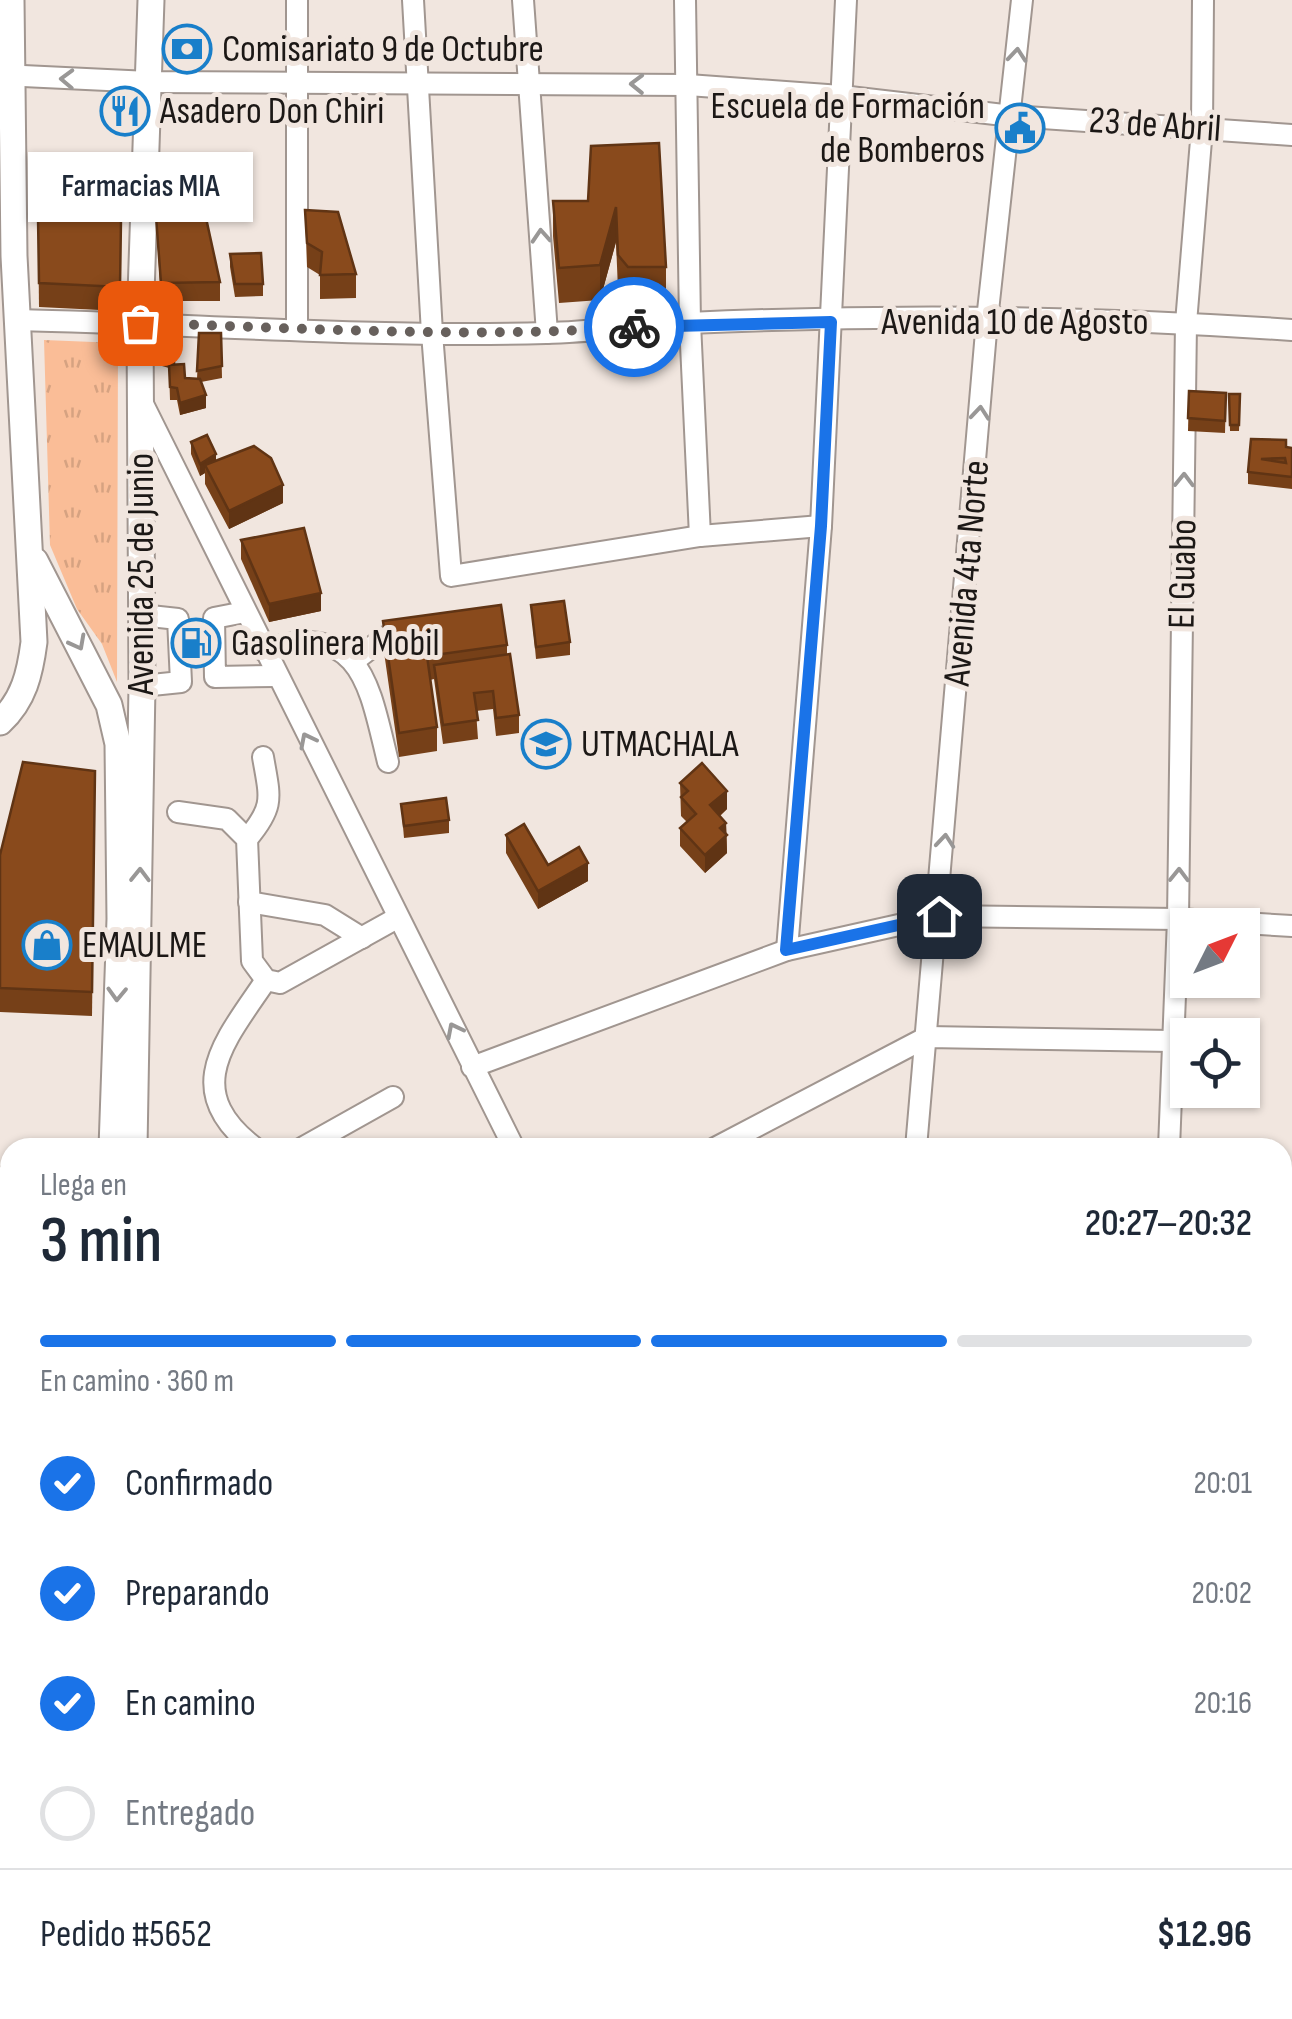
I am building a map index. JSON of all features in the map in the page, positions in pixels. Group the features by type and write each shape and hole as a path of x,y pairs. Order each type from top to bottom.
{"main road":[{"name":"Avenida 25 de Junio","path":"134,1138 142,686 140,323 151,0"},
{"path":"0,722 12,711 29,678 34,642 33,556 12,446 18,320 7,256 8,14"},
{"name":"Avenida 25 de Junio","path":"33,556 109,705 118,744 120,918 112,1138"}],"street":[{"path":"296,0 297,328"},
{"path":"414,0 432,333 451,576 700,536 821,526"},
{"path":"523,0 548,333"},
{"path":"685,0 690,323 700,536"},
{"path":"786,950 821,526 846,0"},
{"name":"Avenida 4ta Norte","path":"917,1138 987,320 1022,0"},
{"name":"El Guabo","path":"1178,908 1186,323 1202,128 1203,0"},
{"name":"23 de Abril","path":"6,76 149,82 418,80 688,85 841,96 1012,116 1292,134"},
{"name":"Avenida 10 de Agosto","path":"18,320 432,333 548,333 690,323 987,320 1186,323 1292,330"},
{"path":"141,401 509,1138"},
{"path":"142,615 214,618 245,612"},
{"path":"214,618 215,677"},
{"path":"178,619 181,682"},
{"path":"354,661 385,637 435,628"},
{"path":"263,650 306,639 330,645 354,661 366,676 388,762"},
{"path":"142,686 215,677 275,676"},
{"path":"247,839 267,816 270,802 264,756"},
{"path":"178,812 228,819 247,839 252,961 266,980 280,983 397,918"},
{"path":"249,902 325,915 362,938"},
{"path":"472,1067 786,950 939,916 1170,919"},
{"path":"1260,924 1292,926"},
{"path":"242,1138 232,1130 212,1080 216,1054 266,980"},
{"path":"734,1138 928,1037 1170,1041"},
{"name":"El Guabo","path":"1168,1138 1170,1077"},
{"path":"320,1138 392,1097"}],"green space":[{"path":"44,340 118,343 117,682 102,644 77,609 50,545"}],"building":[{"path":"659,143 666,267 628,267 618,255 616,207 600,265 559,268 553,201 588,201 591,146"},
{"path":"155,203 206,218 220,282 161,283"},
{"path":"305,210 338,212 356,274 320,275 322,252 307,243"},
{"path":"38,216 121,219 120,287 39,283"},
{"path":"261,253 263,284 235,284 230,254"},
{"path":"199,333 221,333 222,366 197,371"},
{"path":"163,339 174,341 174,363 162,360"},
{"path":"184,364 185,378 200,379 206,395 180,403 177,388 170,387 169,365"},
{"path":"1189,391 1226,393 1225,421 1188,418"},
{"path":"1229,394 1240,394 1239,425 1230,425"},
{"path":"207,435 216,454 200,464 191,442"},
{"path":"1251,439 1286,440 1286,447 1292,448 1292,477 1248,472"},
{"path":"254,446 271,458 283,485 229,511 205,465"},
{"path":"304,528 321,593 269,604 241,540"},
{"path":"564,601 570,642 536,647 531,605"},
{"path":"501,605 507,645 427,656 437,727 399,733 383,621"},
{"path":"510,654 519,715 496,718 493,691 474,693 478,720 443,725 434,665"},
{"name":"EMAULME","path":"23,762 95,771 92,992 0,988 0,855"},
{"path":"702,763 727,791 710,805 726,823 720,828 727,835 705,855 680,828 696,814 681,797 688,791 680,783"},
{"path":"446,798 449,820 404,826 401,804"},
{"path":"524,824 548,865 579,847 588,863 538,891 506,835"}],"way so far":[{"path":"140,323 432,333 548,333 634,327"}],"place":[{"name":"Comisariato 9 de Octubre","path":"187,49"},
{"name":"Asadero Don Chiri","path":"125,111"},
{"name":"Escuela de Formación de Bomberos","path":"1020,128"},
{"name":"Farmacias MIA","path":"140,323"},
{"name":"Gasolinera Mobil","path":"196,643"},
{"name":"UTMACHALA","path":"546,744"},
{"name":"EMAULME","path":"47,945"}],"route":[{"path":"634,327 831,322 821,526 786,950 939,916"}]}
